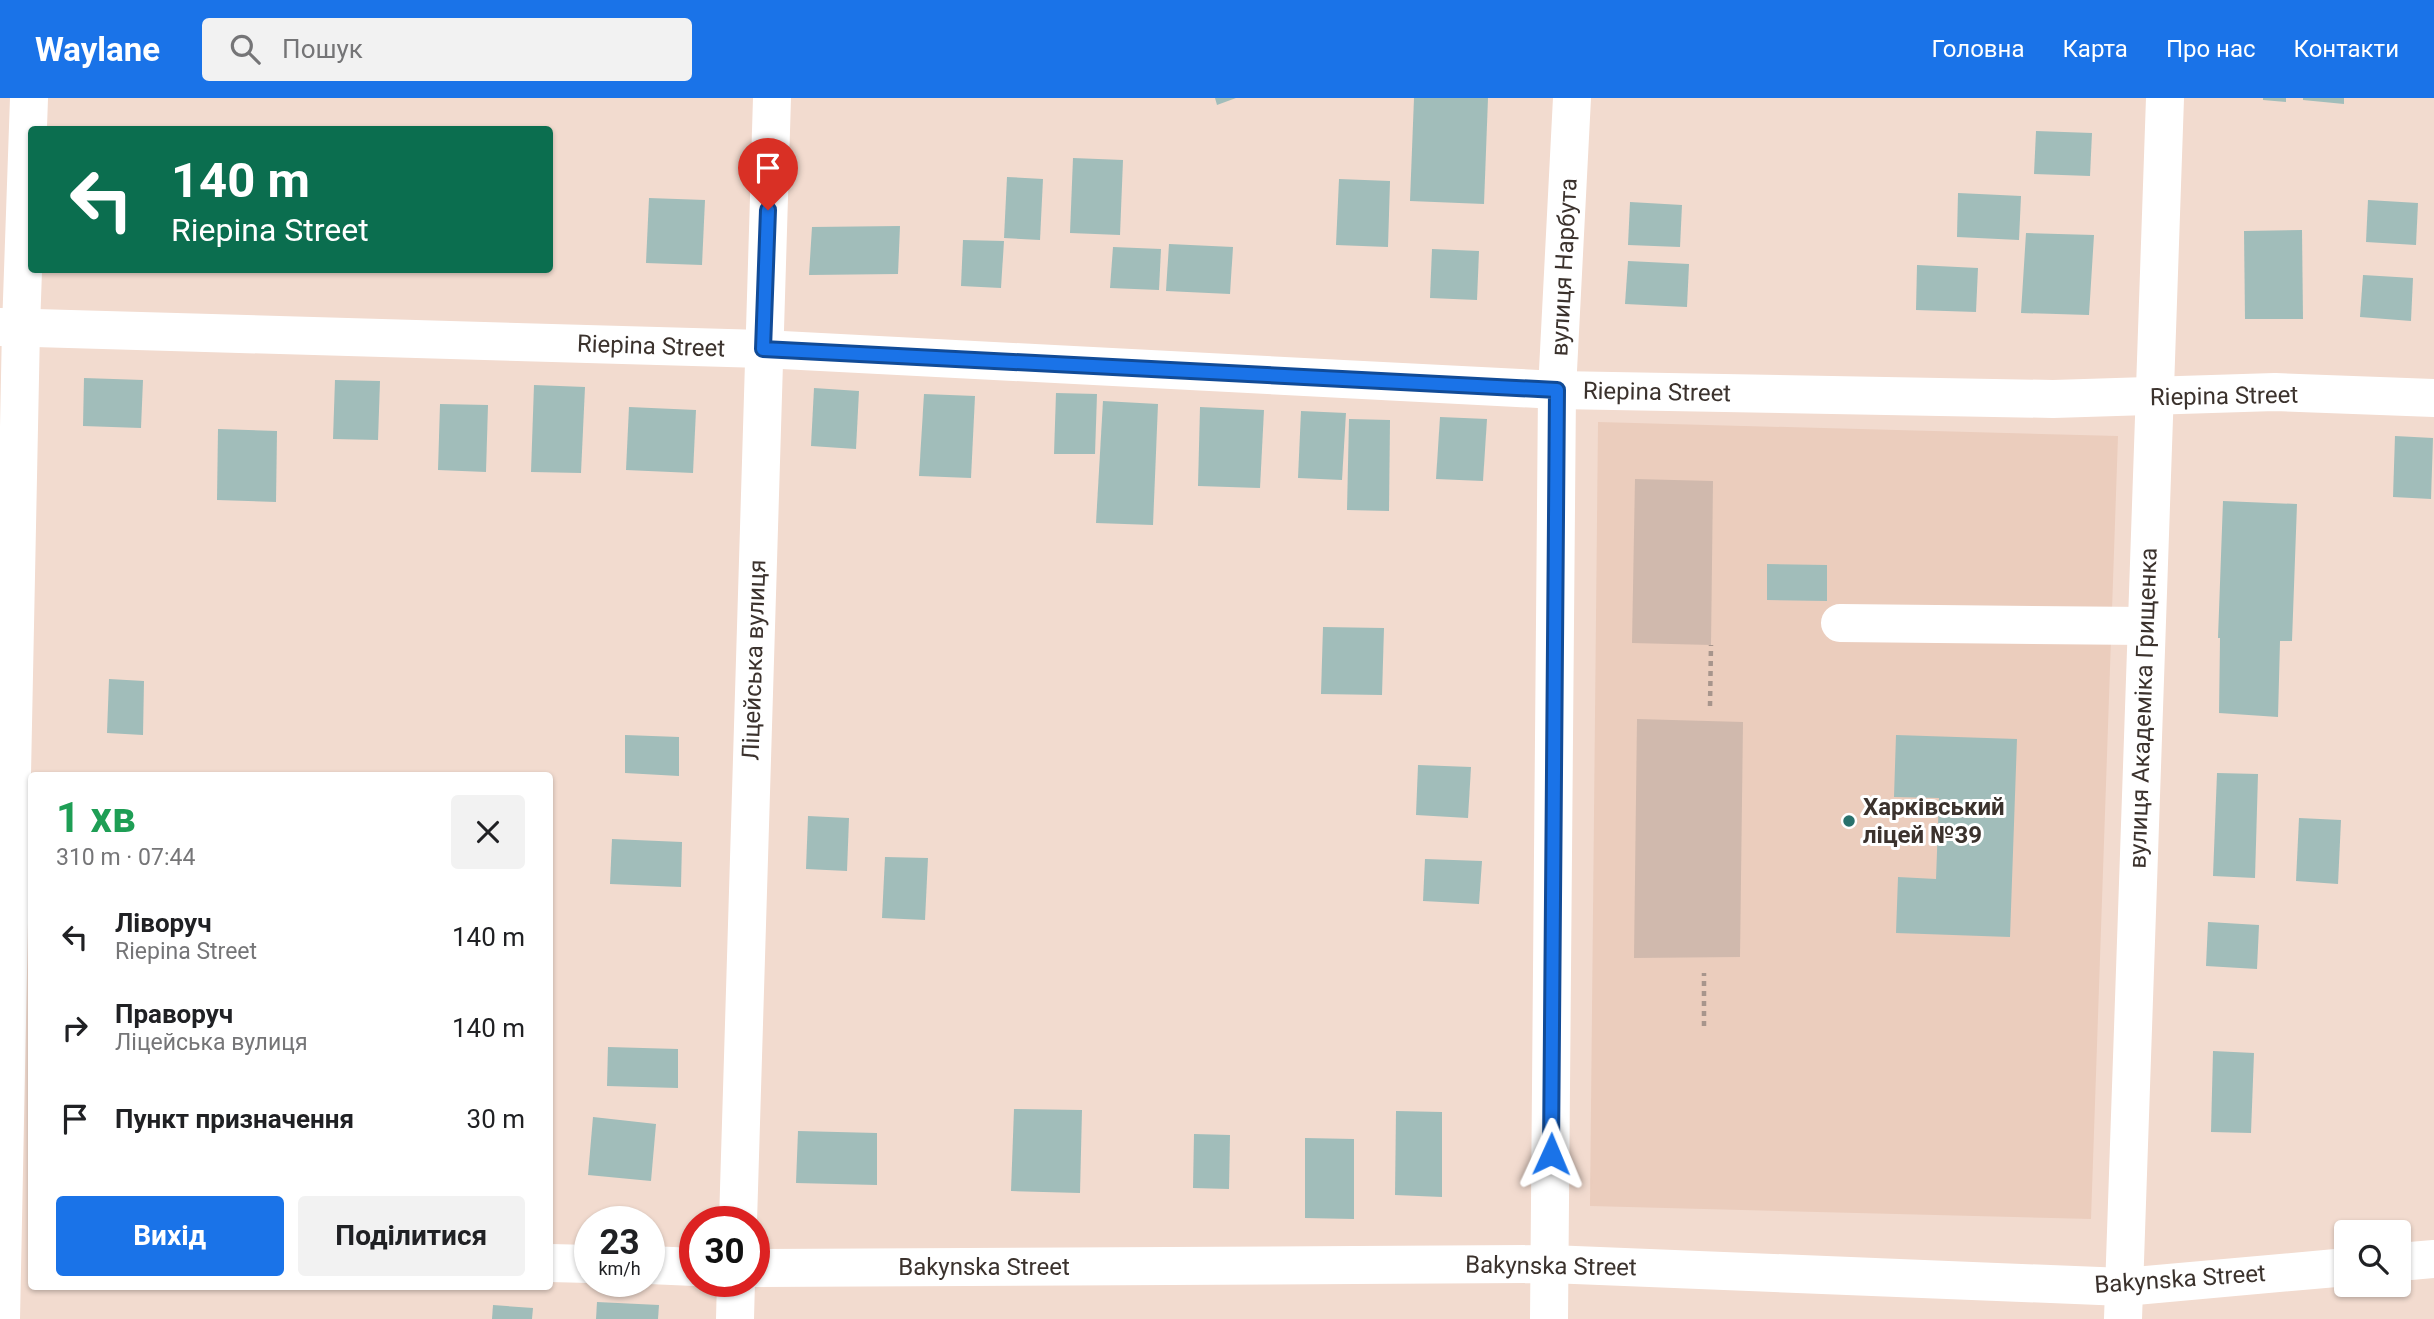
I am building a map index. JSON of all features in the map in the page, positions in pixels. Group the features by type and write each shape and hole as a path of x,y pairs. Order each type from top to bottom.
{"street":[{"path":"1,1319 11,1249 2,1206 10,327 29,98"},
{"name":"Ліцейська вулиця","path":"738,1206 772,98"},
{"name":"вулиця Нарбута","path":"1549,1319 1557,390 1572,98"},
{"name":"вулиця Академіка Грищенка","path":"2124,1303 2165,98"},
{"name":"Riepina Street","path":"10,327 763,349 1557,390 2053,399 2153,398 2276,392 2434,398"},
{"path":"1840,623 2146,626"},
{"path":"2411,1261 2434,1259"},
{"path":"553,1263 574,1264"},
{"name":"Bakynska Street","path":"770,1268 1550,1264 2124,1303 2334,1268"},
{"path":"735,1319 736,1297"}],"path":[{"path":"1710,706 1711,645"},
{"path":"1704,973 1704,1026"}],"shaded area":[{"name":"Харківський ліцей №39","path":"1598,422 2118,436 2091,1219 1590,1206"},
{"path":"1635,479 1713,481 1711,645 1632,643"},
{"path":"1637,719 1743,722 1740,957 1634,958"}],"building":[{"path":"1215,98 1236,98 1217,105"},
{"path":"1414,98 1488,98 1484,204 1410,201"},
{"path":"2286,98 2286,102 2263,100"},
{"path":"2344,98 2344,104 2303,100"},
{"path":"2036,131 2092,133 2090,176 2034,174"},
{"path":"1073,158 1123,160 1120,235 1070,233"},
{"path":"1007,177 1043,179 1040,240 1004,238"},
{"path":"1339,179 1390,181 1388,247 1336,245"},
{"path":"1958,193 2021,196 2019,240 1957,237"},
{"path":"649,198 705,200 702,265 646,263"},
{"path":"2368,200 2418,203 2416,245 2366,242"},
{"path":"1630,202 1682,205 1680,247 1628,245"},
{"path":"900,226 898,274 809,275 812,227"},
{"path":"2302,230 2303,319 2245,319 2244,231"},
{"path":"2026,233 2094,235 2089,315 2021,313"},
{"path":"963,240 1004,241 1001,288 961,286"},
{"path":"1169,244 1233,247 1230,294 1166,291"},
{"path":"1113,247 1161,249 1159,290 1110,288"},
{"path":"1432,249 1479,251 1477,300 1430,298"},
{"path":"1628,261 1689,264 1687,307 1625,304"},
{"path":"1917,265 1978,268 1976,312 1916,310"},
{"path":"2363,275 2413,278 2411,321 2360,317"},
{"path":"84,378 143,380 141,428 83,426"},
{"path":"335,380 380,381 378,440 333,439"},
{"path":"534,385 585,387 581,473 531,472"},
{"path":"814,388 859,391 856,449 811,446"},
{"path":"1056,393 1097,394 1095,454 1054,454"},
{"path":"924,394 975,396 971,478 919,476"},
{"path":"1103,401 1158,404 1153,525 1096,523"},
{"path":"440,404 488,405 486,472 438,470"},
{"path":"629,407 696,410 693,473 626,470"},
{"path":"1200,407 1264,410 1260,488 1198,486"},
{"path":"1301,411 1346,413 1342,480 1298,478"},
{"path":"1440,417 1487,419 1483,481 1436,479"},
{"path":"1349,419 1390,420 1389,511 1347,510"},
{"path":"218,429 277,431 276,502 217,500"},
{"path":"2395,436 2433,438 2431,499 2393,497"},
{"path":"2223,501 2297,504 2292,641 2280,641 2278,717 2219,713 2218,638"},
{"path":"1767,564 1827,565 1827,601 1767,600"},
{"path":"1323,627 1384,628 1382,695 1321,694"},
{"path":"109,679 144,681 143,735 107,733"},
{"path":"625,735 679,737 679,776 625,773"},
{"path":"1896,735 2017,739 2010,937 1896,933 1898,877 1936,879 1939,798 1894,797"},
{"path":"1418,765 1471,767 1468,818 1416,815"},
{"path":"2217,773 2258,774 2255,878 2213,876"},
{"path":"808,816 849,818 847,871 806,869"},
{"path":"2299,818 2341,820 2338,884 2296,881"},
{"path":"612,839 682,842 681,887 610,884"},
{"path":"885,857 928,858 925,920 882,918"},
{"path":"1425,859 1482,861 1479,904 1423,901"},
{"path":"2208,922 2259,925 2257,969 2206,966"},
{"path":"608,1047 678,1049 678,1088 607,1086"},
{"path":"2213,1051 2254,1053 2251,1133 2211,1132"},
{"path":"1014,1109 1082,1110 1080,1193 1011,1191"},
{"path":"1396,1111 1442,1112 1442,1197 1395,1195"},
{"path":"593,1117 656,1124 651,1181 588,1175"},
{"path":"798,1131 877,1133 877,1185 796,1183"},
{"path":"1194,1134 1230,1135 1229,1189 1193,1188"},
{"path":"1305,1138 1354,1139 1354,1219 1305,1218"},
{"path":"597,1302 659,1305 658,1319 596,1319"},
{"path":"493,1305 533,1308 532,1319 492,1319"}],"place":[{"name":"Харківський ліцей №39","path":"1849,821"}],"route":[{"path":"768,210 763,349 1557,390 1551,1154"}]}
